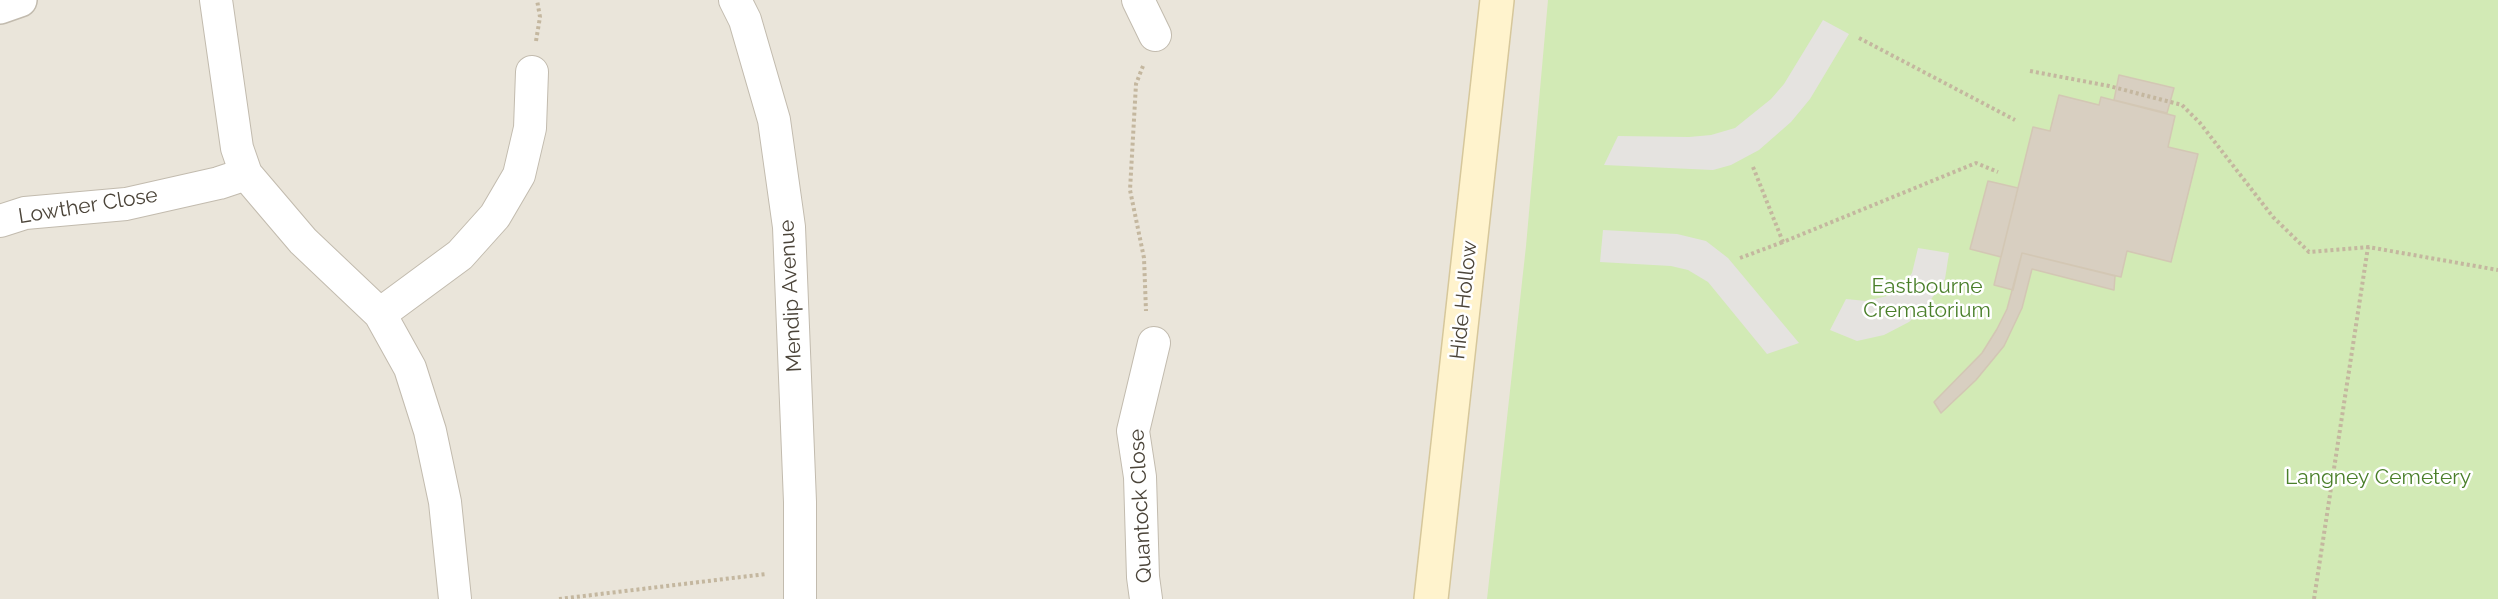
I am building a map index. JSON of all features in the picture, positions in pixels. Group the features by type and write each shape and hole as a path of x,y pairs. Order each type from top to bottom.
{"main road":[{"name":"Hide Hollow","path":"1431,599 1497,0"}],"street":[{"path":"0,7 20,0"},
{"path":"216,0 237,147 246,174 303,241 380,314 410,368 430,431 445,502 455,599"},
{"name":"Mendip Avenue","path":"735,0 745,20 774,120 789,227 800,502 799,588"},
{"path":"1138,0 1155,35"},
{"path":"380,314 460,255 495,216 519,175 531,128 532,72"},
{"name":"Lowther Close","path":"0,221 25,213 126,204 219,183 246,174"},
{"name":"Quantock Close","path":"1146,599 1143,577 1140,477 1133,431 1154,344"}],"path":[{"path":"532,72 540,17 537,0"},
{"path":"1154,344 1144,302 1144,258 1130,190 1136,84 1155,35"},
{"path":"1859,38 2015,120"},
{"path":"2030,71 2109,86 2182,105 2200,123 2273,217 2309,252 2368,248 2498,270"},
{"path":"1740,258 1976,163 1998,172"},
{"path":"1753,167 1783,242"},
{"path":"2314,599 2368,248"},
{"path":"559,599 769,574 799,588"}],"shaded area":[{"path":"0,0 2498,0 2498,599 0,599"},
{"path":"1823,20 1849,34 1810,99 1791,122 1759,150 1731,165 1713,170 1604,165 1618,136 1689,137 1711,135 1735,128 1771,99 1784,84"},
{"path":"1603,230 1677,234 1706,241 1728,258 1799,343 1767,354 1708,282 1688,270 1671,266 1600,262"},
{"path":"1918,248 1949,253 1945,279 1928,304 1909,322 1884,335 1857,341 1830,330 1846,299 1866,301 1887,296 1904,284 1912,273"}],"green space":[{"name":"Eastbourne Crematorium","path":"1548,0 2498,0 2498,599 1487,599 1526,246"}],"building":[{"path":"2119,75 2174,88 2167,113 2114,100"},
{"path":"2059,95 2099,105 2101,97 2175,116 2168,147 2198,154 2171,262 2127,251 2121,277 2022,253 2013,290 1994,285 2033,127 2050,131"},
{"path":"1988,181 2018,188 2001,257 1970,249"},
{"path":"2022,253 2115,276 2114,290 2032,269 2022,308 2004,346 1976,380 1941,413 1934,402 1982,353 1997,329 2007,309"}],"park label":[{"name":"Langney Cemetery","path":"2378,478"}]}
